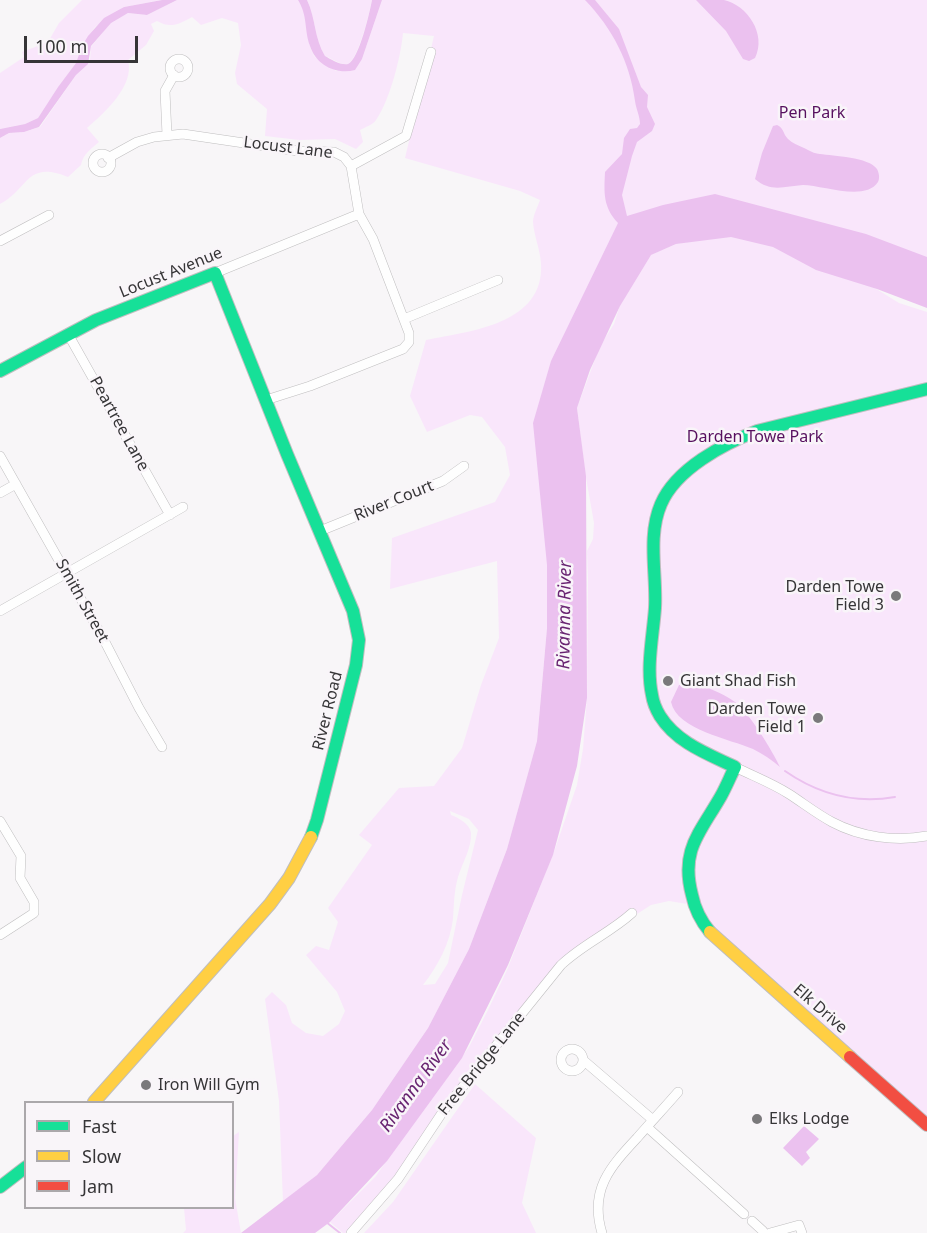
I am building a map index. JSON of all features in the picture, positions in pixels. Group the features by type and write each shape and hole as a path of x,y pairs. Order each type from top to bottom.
{"street":[{"path":"351,165 406,136 430,52"},
{"path":"167,135 165,92 174,75"},
{"name":"Locust Lane","path":"108,158 137,142 167,135 192,134 298,151 334,152 344,157 351,165 359,214 373,239 409,333 409,342 402,349 374,361 266,400"},
{"name":"Locust Avenue","path":"0,371 68,334 114,313 359,214"},
{"path":"0,241 50,215"},
{"name":"River Road","path":"95,1101 270,904 295,868 313,831 359,652 357,625 352,611 215,273"},
{"path":"404,319 498,280"},
{"name":"Peartree Lane","path":"68,334 170,515"},
{"path":"927,389 757,431 730,441 706,455 683,474 661,503 655,524 655,606 650,672 652,696 660,716 679,738 694,747 775,785 818,814 846,828 875,837 927,836"},
{"name":"Smith Street","path":"0,456 67,572 162,747"},
{"name":"River Court","path":"320,531 444,481 464,466"},
{"path":"0,493 16,484"},
{"path":"0,611 183,507"},
{"name":"Elk Drive","path":"735,767 721,796 698,832 690,852 688,885 696,913 709,931 927,1125"},
{"path":"0,821 21,856 20,878 35,908 34,913 0,935"},
{"name":"Free Bridge Lane","path":"351,1233 393,1186 444,1110 554,974 581,948 632,914"},
{"path":"583,1060 744,1214"},
{"path":"602,1233 598,1205 605,1177 614,1163 678,1092"},
{"path":"0,1187 24,1169"},
{"path":"752,1221 766,1232 799,1225 802,1233"}],"green space":[{"path":"82,0 162,0 124,7 95,27 82,46 76,63 38,118 25,124 0,129 0,73 24,57 22,52 48,42 59,23"},
{"name":"Pen Park","path":"177,0 298,0 305,11 310,46 314,56 336,71 362,59 382,0 927,0 927,270 721,203 617,226 600,263 547,565 547,628 537,741 507,849 469,949 428,1028 372,1110 317,1175 283,1202 279,1101 265,999 272,992 286,1005 292,1023 306,1033 323,1036 339,1024 345,1011 337,992 306,955 316,946 329,950 338,922 328,908 372,845 359,835 399,788 434,786 462,748 481,685 499,638 497,561 390,589 392,538 495,502 510,475 505,447 482,417 470,415 427,432 410,396 426,340 464,333 502,321 518,312 531,300 539,283 541,263 533,222 540,200 520,191 405,158 434,36 403,33 397,65 386,101 375,122 360,130 363,142 356,149 335,139 299,140 265,136 267,109 237,84 235,73 241,45 238,23 222,18 201,25 192,17 175,25 157,21 151,24 154,31 146,45 128,60 129,70 123,89 109,107 87,128 99,142 85,155 81,165 68,177 44,172 36,174 0,204 0,138 9,133 24,132 40,127 76,75 90,60 91,47 111,22 128,13 147,15","holes":["450,811 469,819 478,830 448,963 435,984 423,985 434,970 449,937 457,882 471,838 469,827 451,815"]},
{"path":"307,0 372,0 356,54 348,64 325,56"},
{"name":"Darden Towe Park","path":"744,232 870,285 899,303 927,312 927,1125 712,936 693,905 669,901 651,905 575,954 497,1046 405,1169 352,1233 343,1233 330,1222 376,1176 469,1047 507,970 555,849 577,785 583,749 587,698 587,551 593,539 594,523 577,408 600,346 614,324 620,305 648,256 676,244"},
{"path":"475,1084 536,1138 522,1203 536,1233 364,1233 393,1202"},
{"path":"239,1132 235,1198 241,1233 183,1233 186,1230 184,1209 234,1209 234,1135"}],"water":[{"path":"162,0 177,0 147,15 128,13 111,23 91,46 88,64 76,75 39,127 24,132 9,133 0,138 0,129 25,124 38,118 76,63 88,36 104,18 124,7"},
{"path":"298,0 307,0 325,56 336,62 348,64 360,45 372,0 382,0 362,59 355,70 334,70 317,58 310,46 303,12"},
{"name":"Rivanna River","path":"585,0 595,0 619,29 641,87 648,95 647,107 655,124 652,131 637,142 632,156 622,195 627,216 663,205 715,194 866,234 927,257 927,308 816,270 773,247 731,237 676,244 651,255 620,306 590,370 577,408 586,476 587,698 577,766 553,855 508,965 462,1058 387,1161 330,1222 315,1233 241,1233 317,1175 372,1110 428,1028 469,949 507,849 537,741 547,628 547,565 533,423 551,361 618,223 607,205 604,187 605,172 622,154 624,138 630,129 637,128 640,124 633,87 624,59 604,22"},
{"path":"696,0 724,0 747,14 757,30 758,49 755,58 749,61 743,59 726,31"},
{"path":"777,125 795,144 812,152 842,156 873,165 878,172 878,182 872,188 854,192 803,185 772,187 761,183 755,179 762,153 773,126"},
{"path":"688,682 719,693 741,707 780,767 753,749 706,732 683,720 675,712 671,702 679,685"},
{"path":"804,1126 819,1139 806,1152 810,1158 802,1166 783,1148"}],"waterway":[{"path":"785,771 810,786 837,795 866,799 895,797"},
{"path":"326,1222 340,1233"}],"traffic: fast":[{"path":"0,371 96,320 215,273 353,611 359,640 356,665 311,837"},
{"path":"710,932 695,905 689,879 690,854 699,832 721,796 735,767 694,747 675,734 660,716 653,701 650,684 650,652 655,608 653,542 661,504 668,491 689,469 702,459 744,436 927,389"},
{"path":"0,1187 24,1169"}],"traffic: slow":[{"path":"95,1101 270,904 289,878 311,837"},
{"path":"710,932 850,1057"}],"traffic: jam":[{"path":"850,1057 927,1125"}],"place":[{"name":"Darden Towe Field 3","path":"896,596"},
{"name":"Giant Shad Fish","path":"668,681"},
{"name":"Darden Towe Field 1","path":"818,718"},
{"name":"Iron Will Gym","path":"146,1085"},
{"name":"Elks Lodge","path":"757,1119"}]}
